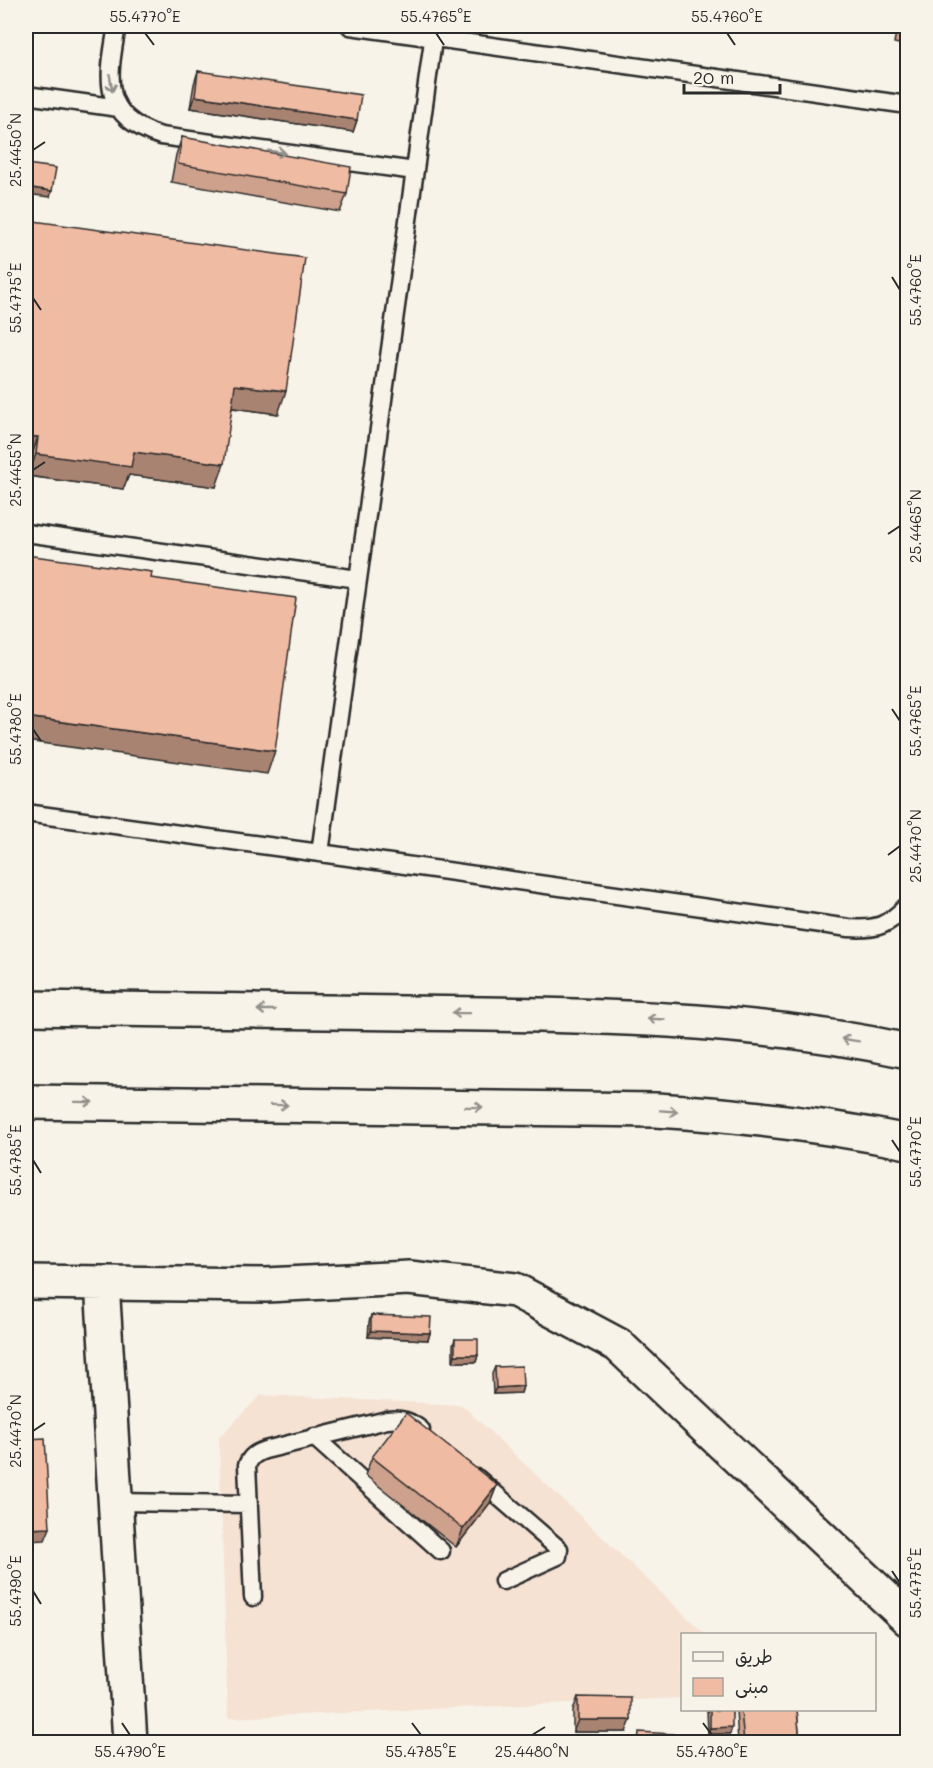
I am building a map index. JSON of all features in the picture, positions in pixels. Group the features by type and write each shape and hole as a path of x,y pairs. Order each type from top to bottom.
{"street":[{"path":"26,1008 332,1011 692,1020 787,1030 908,1051"},
{"path":"26,1102 656,1110 728,1114 798,1123 908,1142"},
{"path":"26,1282 266,1285 409,1278 515,1290 618,1345 908,1619"},
{"path":"102,1283 130,1743"}],"lane":[{"path":"117,26 109,74 112,92 119,108 130,121 145,131 161,136 415,171"},
{"path":"350,26 434,31 908,105"},
{"path":"320,853 434,31"},
{"path":"26,95 119,108"},
{"path":"26,533 358,579"},
{"path":"26,813 849,928 872,929 901,920 908,905"},
{"path":"253,1597 247,1466 256,1453 314,1437 396,1419 413,1423 431,1439"},
{"path":"314,1437 441,1551"},
{"path":"467,1470 559,1549 558,1556 503,1581"},
{"path":"116,1502 249,1504"}],"shaded area":[{"path":"261,1395 462,1405 704,1633 681,1633 681,1698 228,1718 219,1437"}],"building":[{"path":"899,26 908,26 908,32 898,31"},
{"path":"198,71 361,95 357,120 195,96"},
{"path":"182,137 351,167 347,194 178,164"},
{"path":"26,164 56,168 52,191 26,187"},
{"path":"26,220 305,258 286,391 235,385 224,464 134,452 131,467 36,454 38,437 26,436"},
{"path":"26,555 152,572 151,578 296,598 275,751 26,717"},
{"path":"371,1315 431,1317 430,1333 371,1331"},
{"path":"455,1339 478,1339 478,1355 455,1355"},
{"path":"522,1366 523,1386 496,1388 495,1367"},
{"path":"406,1413 497,1485 463,1529 372,1457"},
{"path":"45,1438 50,1528 26,1529 26,1439"},
{"path":"578,1697 631,1698 631,1720 578,1720"},
{"path":"710,1711 732,1711 732,1727 710,1728"},
{"path":"741,1711 797,1711 800,1743 744,1743"},
{"path":"639,1732 673,1734 672,1743 638,1743"},
{"path":"634,1742 634,1743 607,1743"}]}
